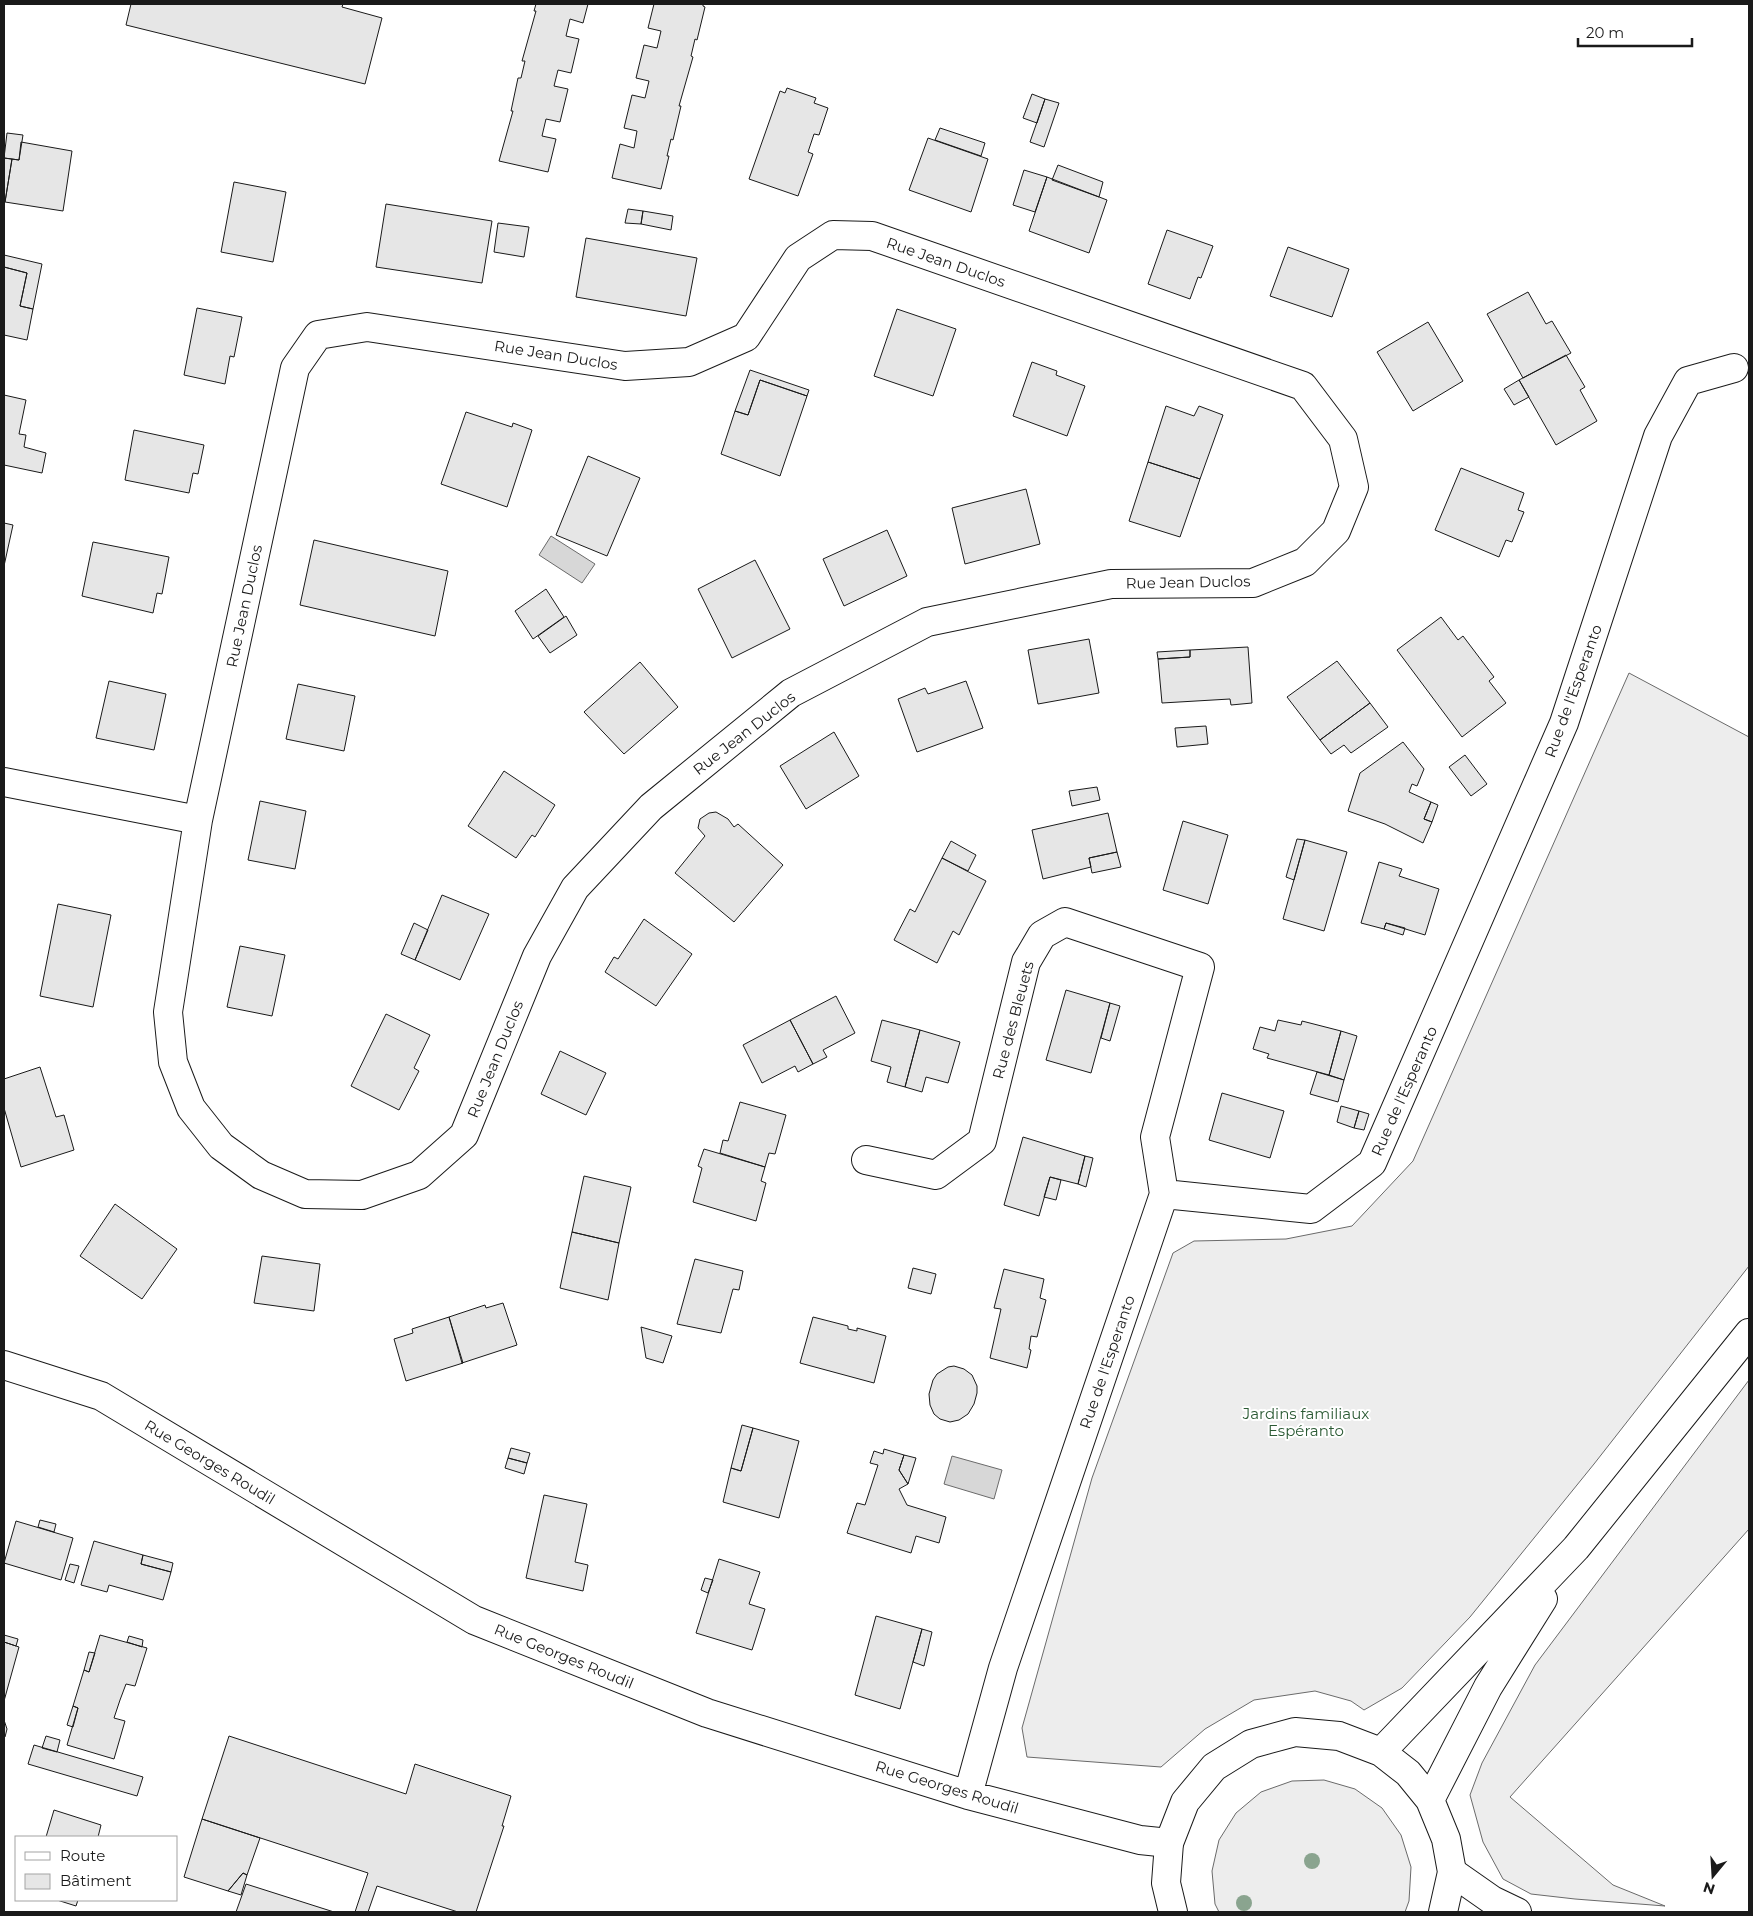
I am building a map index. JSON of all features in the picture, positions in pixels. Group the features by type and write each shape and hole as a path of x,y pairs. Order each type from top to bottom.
{"street":[{"name":"Rue Jean Duclos","path":"833,235 872,236 1303,386 1343,439 1354,487 1336,531 1305,562 1253,583 1111,584 927,622 791,694 651,807 575,888 537,956 464,1135 419,1175 362,1195 305,1194 261,1175 221,1146 191,1108 173,1062 168,1012 198,820 295,368 318,335 367,326 625,366 689,362 746,337 798,258 833,235"},
{"name":"Rue de l'Esperanto","path":"968,1795 1003,1668 1164,1194 1311,1209 1372,1163 1564,723 1658,436 1688,381 1734,368"},
{"path":"4,782 198,820"},
{"name":"Rue des Bleuets","path":"866,1160 936,1175 982,1141 1026,962 1042,935 1065,922 1200,967 1155,1137 1164,1194"},
{"path":"1381,1752 1576,1548 1749,1333"},
{"name":"Rue Georges Roudil","path":"4,1365 101,1396 474,1620 707,1712 968,1795 1140,1840 1169,1843"},
{"path":"1430,1800 1488,1686 1576,1548"},
{"path":"1172,1912 1166,1883 1169,1843 1185,1802 1214,1767 1252,1744 1295,1732 1340,1736 1381,1752 1408,1773 1430,1800 1446,1840 1452,1872 1443,1912"},
{"path":"1452,1872 1492,1900 1517,1912"}],"shaded area":[{"path":"551,536 595,564 582,583 539,555"},
{"name":"Jardins familiaux Espéranto","path":"1629,673 1749,737 1749,1266 1594,1464 1470,1617 1402,1688 1364,1710 1351,1701 1315,1691 1254,1700 1205,1729 1161,1767 1027,1757 1022,1728 1092,1478 1173,1253 1194,1241 1286,1239 1352,1226 1413,1161"},
{"path":"1749,1380 1749,1529 1510,1797 1613,1885 1665,1906 1531,1894 1503,1879 1483,1842 1470,1795 1482,1763 1535,1665"},
{"path":"952,1456 1002,1470 994,1499 944,1484"},
{"path":"1324,1780 1355,1789 1382,1808 1401,1835 1411,1867 1409,1901 1405,1912 1219,1912 1215,1904 1212,1871 1219,1840 1236,1813 1261,1792 1292,1781"}],"building":[{"path":"131,4 343,4 342,7 382,18 365,84 126,25"},
{"path":"536,4 588,4 583,23 570,19 566,36 579,39 571,73 558,70 554,86 568,89 560,122 546,119 542,136 556,139 548,172 499,161 513,111 511,111 518,78 521,78 525,61 522,61 536,11 534,11"},
{"path":"654,4 703,4 705,7 697,40 695,39 691,56 693,57 679,106 681,106 673,140 671,139 661,189 612,178 620,144 634,148 637,131 624,128 632,95 645,98 649,81 636,78 644,45 657,48 661,31 648,28"},
{"path":"787,88 816,98 814,103 828,108 819,135 814,134 808,152 813,154 798,196 749,179 780,91 785,93"},
{"path":"1032,94 1045,99 1037,123 1023,118"},
{"path":"1045,99 1059,103 1044,147 1030,142"},
{"path":"940,128 985,143 981,156 935,140"},
{"path":"7,133 23,135 19,160 4,158"},
{"path":"928,138 988,159 971,212 909,190"},
{"path":"21,142 72,151 63,211 5,202 12,159 19,160"},
{"path":"4,158 12,159 5,202 4,201"},
{"path":"1058,165 1103,182 1099,197 1052,180"},
{"path":"1024,170 1047,177 1035,212 1013,205"},
{"path":"1047,177 1107,200 1089,253 1029,231"},
{"path":"234,182 286,192 273,262 221,252"},
{"path":"386,204 492,221 482,283 376,267"},
{"path":"628,209 643,211 641,224 625,223"},
{"path":"643,211 673,216 671,230 641,224"},
{"path":"498,223 529,227 524,257 494,252"},
{"path":"1167,230 1213,246 1201,278 1198,277 1190,299 1148,284"},
{"path":"586,238 697,258 686,316 576,297"},
{"path":"1288,247 1349,269 1332,317 1270,296"},
{"path":"4,255 42,264 33,309 20,306 27,273 4,267"},
{"path":"4,267 27,273 20,306 33,309 27,340 4,335"},
{"path":"1528,292 1546,324 1552,321 1571,353 1523,378 1487,314"},
{"path":"197,308 242,317 234,357 230,356 225,384 184,375"},
{"path":"897,309 956,329 933,396 874,376"},
{"path":"1428,322 1463,381 1413,411 1377,352"},
{"path":"1566,355 1585,387 1580,390 1597,421 1556,445 1519,380"},
{"path":"1032,362 1057,371 1056,375 1085,386 1067,436 1013,416"},
{"path":"750,370 809,390 807,396 760,380 748,415 735,411"},
{"path":"760,380 807,396 780,476 721,454 735,411 748,415"},
{"path":"1519,380 1529,397 1514,405 1504,389"},
{"path":"4,395 26,400 19,434 26,435 24,447 46,453 42,473 4,465"},
{"path":"1166,406 1194,416 1199,406 1223,415 1200,479 1148,462"},
{"path":"466,412 512,427 513,423 532,430 507,507 441,484"},
{"path":"134,430 204,445 198,474 193,473 189,493 125,480"},
{"path":"588,456 640,478 607,556 556,535"},
{"path":"1148,462 1200,479 1180,537 1129,521"},
{"path":"1461,468 1524,493 1518,510 1524,512 1512,542 1506,540 1499,557 1435,530"},
{"path":"1026,489 1040,544 965,564 952,508"},
{"path":"4,523 13,525 4,566"},
{"path":"887,530 907,576 844,606 823,559"},
{"path":"314,540 448,571 435,636 300,605"},
{"path":"93,542 169,557 162,594 157,593 153,613 82,596"},
{"path":"755,560 790,629 732,658 698,589"},
{"path":"546,589 564,617 533,639 515,611"},
{"path":"566,616 577,635 550,653 538,636"},
{"path":"1441,617 1458,640 1463,636 1494,677 1489,681 1506,703 1462,737 1397,650"},
{"path":"1089,639 1099,693 1038,704 1028,650"},
{"path":"1248,647 1252,703 1231,705 1230,699 1162,703 1158,659 1190,657 1190,650"},
{"path":"1190,650 1190,657 1158,659 1157,652"},
{"path":"1337,661 1370,703 1320,740 1287,697"},
{"path":"640,662 678,707 624,754 584,712"},
{"path":"109,681 166,694 154,750 96,738"},
{"path":"966,681 983,728 917,752 898,699 925,688 928,694"},
{"path":"298,684 355,696 344,751 286,739"},
{"path":"1370,703 1388,727 1351,753 1344,745 1331,754 1320,740"},
{"path":"1206,726 1208,744 1177,747 1175,728"},
{"path":"834,732 859,776 806,809 780,766"},
{"path":"1403,742 1424,769 1417,786 1412,784 1409,792 1431,802 1424,819 1432,822 1423,843 1385,824 1348,811 1360,773"},
{"path":"1465,755 1487,784 1471,796 1449,767"},
{"path":"504,771 555,805 535,837 532,835 516,858 468,826"},
{"path":"1097,787 1100,800 1072,806 1069,791"},
{"path":"260,801 306,811 295,869 248,860"},
{"path":"1431,802 1438,805 1432,822 1424,819"},
{"path":"716,812 728,819 734,827 738,824 783,865 734,922 675,873 705,836 698,828 700,819 709,813"},
{"path":"1108,813 1117,852 1089,858 1091,867 1043,879 1032,830"},
{"path":"1183,821 1228,835 1208,904 1163,890"},
{"path":"1297,839 1305,840 1294,880 1286,877"},
{"path":"1305,840 1347,852 1324,931 1283,919"},
{"path":"951,841 976,855 968,871 942,858"},
{"path":"1117,852 1121,867 1092,873 1089,858"},
{"path":"942,858 986,881 959,935 953,931 937,963 894,940 910,909 915,912"},
{"path":"1379,862 1402,869 1399,876 1439,889 1425,935 1386,923 1384,929 1361,923"},
{"path":"442,895 489,914 460,980 415,960"},
{"path":"58,904 111,915 93,1007 40,996"},
{"path":"644,919 692,954 656,1006 605,972 614,957 618,959"},
{"path":"414,923 428,930 415,960 401,954"},
{"path":"1386,923 1405,928 1403,935 1384,929"},
{"path":"240,946 285,955 272,1016 227,1007"},
{"path":"1066,990 1110,1003 1091,1073 1046,1060"},
{"path":"836,996 855,1033 823,1050 827,1057 813,1064 790,1020"},
{"path":"1110,1003 1120,1006 1110,1041 1101,1038"},
{"path":"386,1014 430,1035 414,1068 419,1071 399,1110 351,1086"},
{"path":"790,1020 813,1064 798,1072 795,1066 762,1083 743,1045"},
{"path":"882,1020 920,1030 905,1087 887,1082 891,1067 871,1061"},
{"path":"1278,1020 1301,1025 1302,1021 1341,1031 1329,1075 1267,1058 1269,1054 1253,1049 1260,1027 1275,1031"},
{"path":"920,1030 960,1042 948,1083 926,1077 922,1092 905,1087"},
{"path":"1341,1031 1357,1036 1344,1080 1329,1075"},
{"path":"560,1051 606,1073 586,1115 541,1094"},
{"path":"40,1067 56,1117 64,1115 74,1150 21,1167 4,1108 4,1079"},
{"path":"1317,1072 1344,1080 1338,1102 1310,1094"},
{"path":"1222,1093 1284,1111 1270,1158 1209,1140"},
{"path":"740,1102 786,1115 775,1154 769,1153 765,1167 720,1153 723,1140 728,1141"},
{"path":"1341,1106 1359,1111 1354,1128 1337,1122"},
{"path":"1359,1111 1369,1114 1364,1130 1354,1128"},
{"path":"1023,1137 1085,1156 1078,1184 1050,1177 1039,1216 1004,1205"},
{"path":"704,1149 765,1167 761,1181 766,1183 756,1221 693,1202 702,1168 698,1166"},
{"path":"1085,1156 1093,1158 1086,1187 1078,1184"},
{"path":"584,1176 631,1187 619,1243 572,1232"},
{"path":"1050,1177 1061,1180 1056,1200 1044,1197"},
{"path":"115,1204 177,1249 142,1299 80,1256"},
{"path":"572,1232 619,1243 608,1300 560,1288"},
{"path":"262,1256 320,1264 314,1311 254,1303"},
{"path":"695,1259 743,1271 739,1290 733,1289 721,1333 677,1324"},
{"path":"913,1268 936,1274 931,1294 908,1288"},
{"path":"1004,1269 1044,1279 1040,1298 1046,1300 1037,1337 1031,1336 1029,1349 1031,1350 1027,1368 990,1358 1001,1309 994,1308"},
{"path":"503,1303 517,1345 462,1363 449,1317 485,1305 486,1308"},
{"path":"449,1317 463,1363 406,1381 394,1339 413,1333 412,1329"},
{"path":"813,1317 848,1326 848,1329 857,1331 857,1328 886,1336 874,1383 800,1363"},
{"path":"641,1327 672,1336 663,1363 646,1358"},
{"path":"954,1366 964,1369 972,1375 977,1386 977,1393 974,1404 968,1414 959,1420 950,1422 940,1419 934,1414 930,1405 929,1394 937,1374 948,1367"},
{"path":"742,1425 753,1428 741,1471 731,1468"},
{"path":"753,1428 799,1441 779,1518 723,1502 731,1468 741,1471"},
{"path":"511,1448 530,1453 527,1463 508,1458"},
{"path":"884,1449 904,1455 899,1470 908,1484 899,1489 907,1505 946,1517 939,1543 916,1536 911,1553 847,1533 857,1503 865,1505 878,1465 870,1463 874,1451 883,1454"},
{"path":"904,1455 916,1458 908,1484 899,1470"},
{"path":"508,1458 527,1463 524,1474 505,1468"},
{"path":"544,1495 587,1504 575,1562 588,1565 583,1591 526,1578"},
{"path":"40,1520 56,1524 54,1532 38,1527"},
{"path":"16,1521 73,1538 61,1580 4,1563"},
{"path":"94,1541 143,1555 141,1564 171,1572 163,1600 109,1585 107,1592 81,1585"},
{"path":"143,1555 173,1563 171,1572 141,1564"},
{"path":"719,1559 760,1572 749,1604 765,1609 752,1650 696,1633"},
{"path":"70,1564 79,1566 74,1583 65,1580"},
{"path":"705,1578 713,1580 708,1593 701,1590"},
{"path":"876,1616 922,1629 900,1709 855,1695"},
{"path":"922,1629 932,1632 924,1666 913,1662"},
{"path":"4,1635 18,1639 16,1646 4,1642"},
{"path":"100,1635 147,1648 135,1686 126,1684 114,1718 125,1721 114,1759 67,1745 78,1708 73,1706 84,1670 89,1672"},
{"path":"129,1636 143,1640 142,1647 127,1642"},
{"path":"4,1642 19,1647 4,1701"},
{"path":"89,1652 95,1653 89,1672 84,1670"},
{"path":"73,1706 78,1708 73,1727 67,1725"},
{"path":"4,1720 7,1729 5,1737 4,1737"},
{"path":"46,1736 60,1740 57,1752 42,1748"},
{"path":"229,1736 406,1794 415,1764 511,1796 502,1826 504,1826 476,1912 458,1912 377,1886 368,1912 355,1912 368,1873 202,1819"},
{"path":"34,1745 143,1777 137,1796 28,1764"},
{"path":"54,1810 101,1825 98,1836 46,1836"},
{"path":"202,1819 260,1838 247,1875 243,1873 228,1891 184,1877"},
{"path":"243,1873 247,1875 241,1895 228,1891"},
{"path":"246,1884 334,1912 236,1912"},
{"path":"60,1901 78,1901 76,1906"}]}
